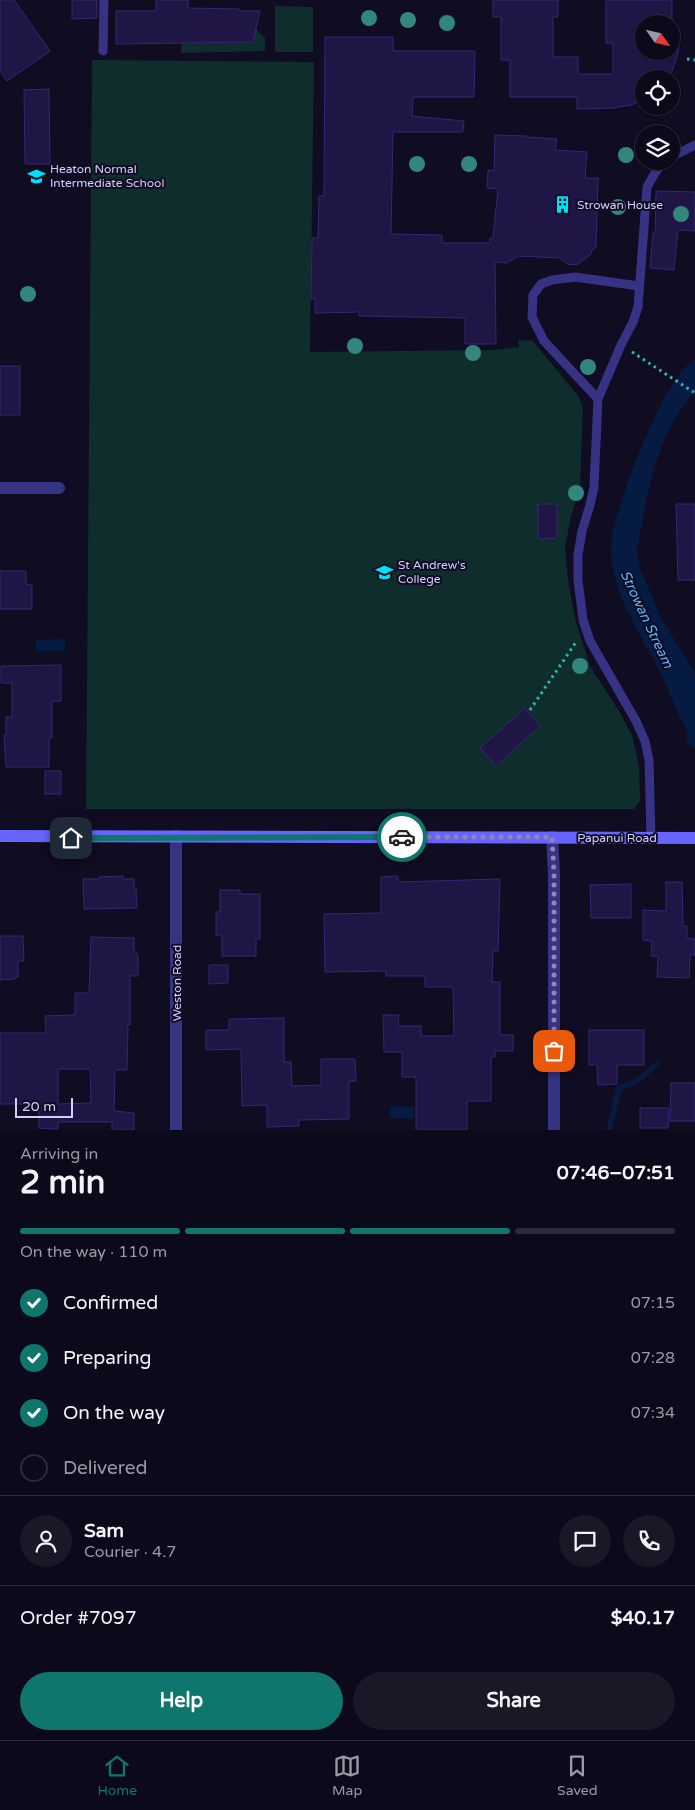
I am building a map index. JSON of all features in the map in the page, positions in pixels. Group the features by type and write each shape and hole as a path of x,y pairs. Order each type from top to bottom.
{"main road":[{"name":"Papanui Road","path":"0,836 89,838 176,836 695,838"}],"street":[{"path":"0,488 59,488"},
{"name":"Weston Road","path":"176,836 176,1130"},
{"path":"552,837 554,873 554,1130"}],"lane":[{"path":"104,0 104,51"},
{"path":"680,152 695,145"},
{"path":"651,838 649,760 645,741 636,721 594,648 587,631 580,602 578,555 582,531 594,487 598,399 638,307 647,187 657,170"},
{"path":"598,399 544,341 532,317 534,294 542,284 552,280 575,277 639,286"}],"path":[{"path":"687,59 695,60"},
{"path":"647,362 695,394"},
{"path":"530,710 578,640 587,631"}],"green space":[{"path":"275,6 313,7 313,52 275,52"},
{"path":"256,29 265,38 265,51 181,53 181,43 252,42"},
{"path":"92,60 314,62 310,352 492,350 519,347 518,340 533,341 579,397 583,408 580,488 571,516 565,548 568,580 575,618 590,666 632,735 639,766 640,801 634,809 86,809"}],"water":[{"path":"695,359 695,390 674,420 656,462 637,550 639,566 661,618 695,673 695,749 687,742 687,732 665,683 621,596 615,579 611,543 628,480 654,418 672,385"},
{"path":"65,639 65,651 36,651 36,640"},
{"path":"390,1106 414,1107 413,1119 389,1118"}],"building":[{"path":"0,0 14,0 50,51 7,81 0,71"},
{"path":"72,0 97,0 97,18 72,19"},
{"path":"156,0 188,0 188,8 260,11 253,42 116,44 116,11 156,11"},
{"path":"493,0 558,0 558,17 553,17 553,57 578,57 578,74 613,74 613,43 606,43 606,0 672,0 672,15 635,15 635,60 676,60 672,70 635,70 635,103 631,105 613,108 577,109 577,97 510,97 510,60 501,60 501,17 493,17"},
{"path":"325,37 393,37 393,51 475,51 474,97 413,97 412,116 464,121 463,132 393,132 391,234 442,235 442,243 490,243 490,238 493,238 498,189 487,188 488,170 494,171 495,135 557,139 555,150 587,152 585,178 598,178 596,247 591,254 577,265 567,264 560,258 518,256 507,263 495,262 496,344 465,344 465,318 359,316 359,312 315,313 315,299 311,299 312,238 318,238 319,196 324,196"},
{"path":"49,89 50,164 25,164 24,90"},
{"path":"656,191 695,192 695,231 678,230 674,270 650,268 653,233 655,233"},
{"path":"0,366 20,366 20,415 0,415"},
{"path":"538,504 557,504 557,538 538,539"},
{"path":"676,504 695,504 695,580 678,580"},
{"path":"0,571 26,571 26,584 32,585 32,609 0,609"},
{"path":"61,665 61,701 52,701 52,738 49,738 49,767 6,767 4,735 6,735 6,717 12,717 12,683 1,683 1,666"},
{"path":"525,708 540,726 496,766 480,748"},
{"path":"45,771 61,771 61,794 45,794"},
{"path":"123,876 123,879 134,879 137,908 84,909 83,879"},
{"path":"398,876 398,882 500,879 498,951 493,951 492,982 500,982 500,1035 513,1035 513,1051 495,1051 495,1057 491,1057 491,1101 467,1101 467,1130 416,1130 416,1077 402,1077 402,1052 384,1052 383,1015 399,1015 398,1026 421,1026 421,1036 454,1036 453,987 425,987 425,976 386,976 386,971 325,972 324,914 381,913 381,877"},
{"path":"666,882 682,882 683,926 687,926 687,938 695,939 695,955 690,955 689,978 657,977 658,956 651,956 652,941 643,940 643,910 666,911"},
{"path":"631,884 631,918 591,918 590,885"},
{"path":"220,890 240,890 240,894 260,894 260,939 256,939 256,956 222,956 222,935 216,935 216,912 220,912"},
{"path":"0,936 23,936 24,961 18,961 18,977 15,977 15,979 0,980"},
{"path":"91,937 134,938 134,950 138,955 138,976 130,976 130,1025 128,1024 127,1070 115,1070 114,1111 134,1113 134,1130 112,1130 112,1122 58,1122 58,1129 39,1128 39,1104 0,1104 0,1033 46,1033 45,1016 75,1015 75,993 89,993","holes":["58,1069 90,1069 91,1103 58,1104"]},
{"path":"209,965 228,965 228,983 209,984"},
{"path":"284,1018 284,1062 291,1062 292,1086 321,1085 321,1059 355,1059 356,1081 349,1081 349,1119 299,1120 299,1126 267,1127 267,1105 242,1106 241,1049 206,1050 206,1030 229,1030 229,1019"},
{"path":"589,1030 644,1030 644,1065 617,1065 617,1084 598,1085 597,1065 589,1065"},
{"path":"671,1083 695,1083 695,1121 670,1121"},
{"path":"640,1108 669,1108 668,1128 640,1128"}],"waterway":[{"name":"Strowan Stream","path":"609,1130 619,1088 637,1081 657,1064"}],"way so far":[{"path":"402,837 552,837 554,873 554,1051"}],"place":[{"name":"Heaton Normal Intermediate School","path":"36,176"},
{"name":"Strowan House","path":"563,205"},
{"name":"St Andrew's College","path":"384,572"}],"route":[{"path":"71,838 176,836 402,837"}]}
